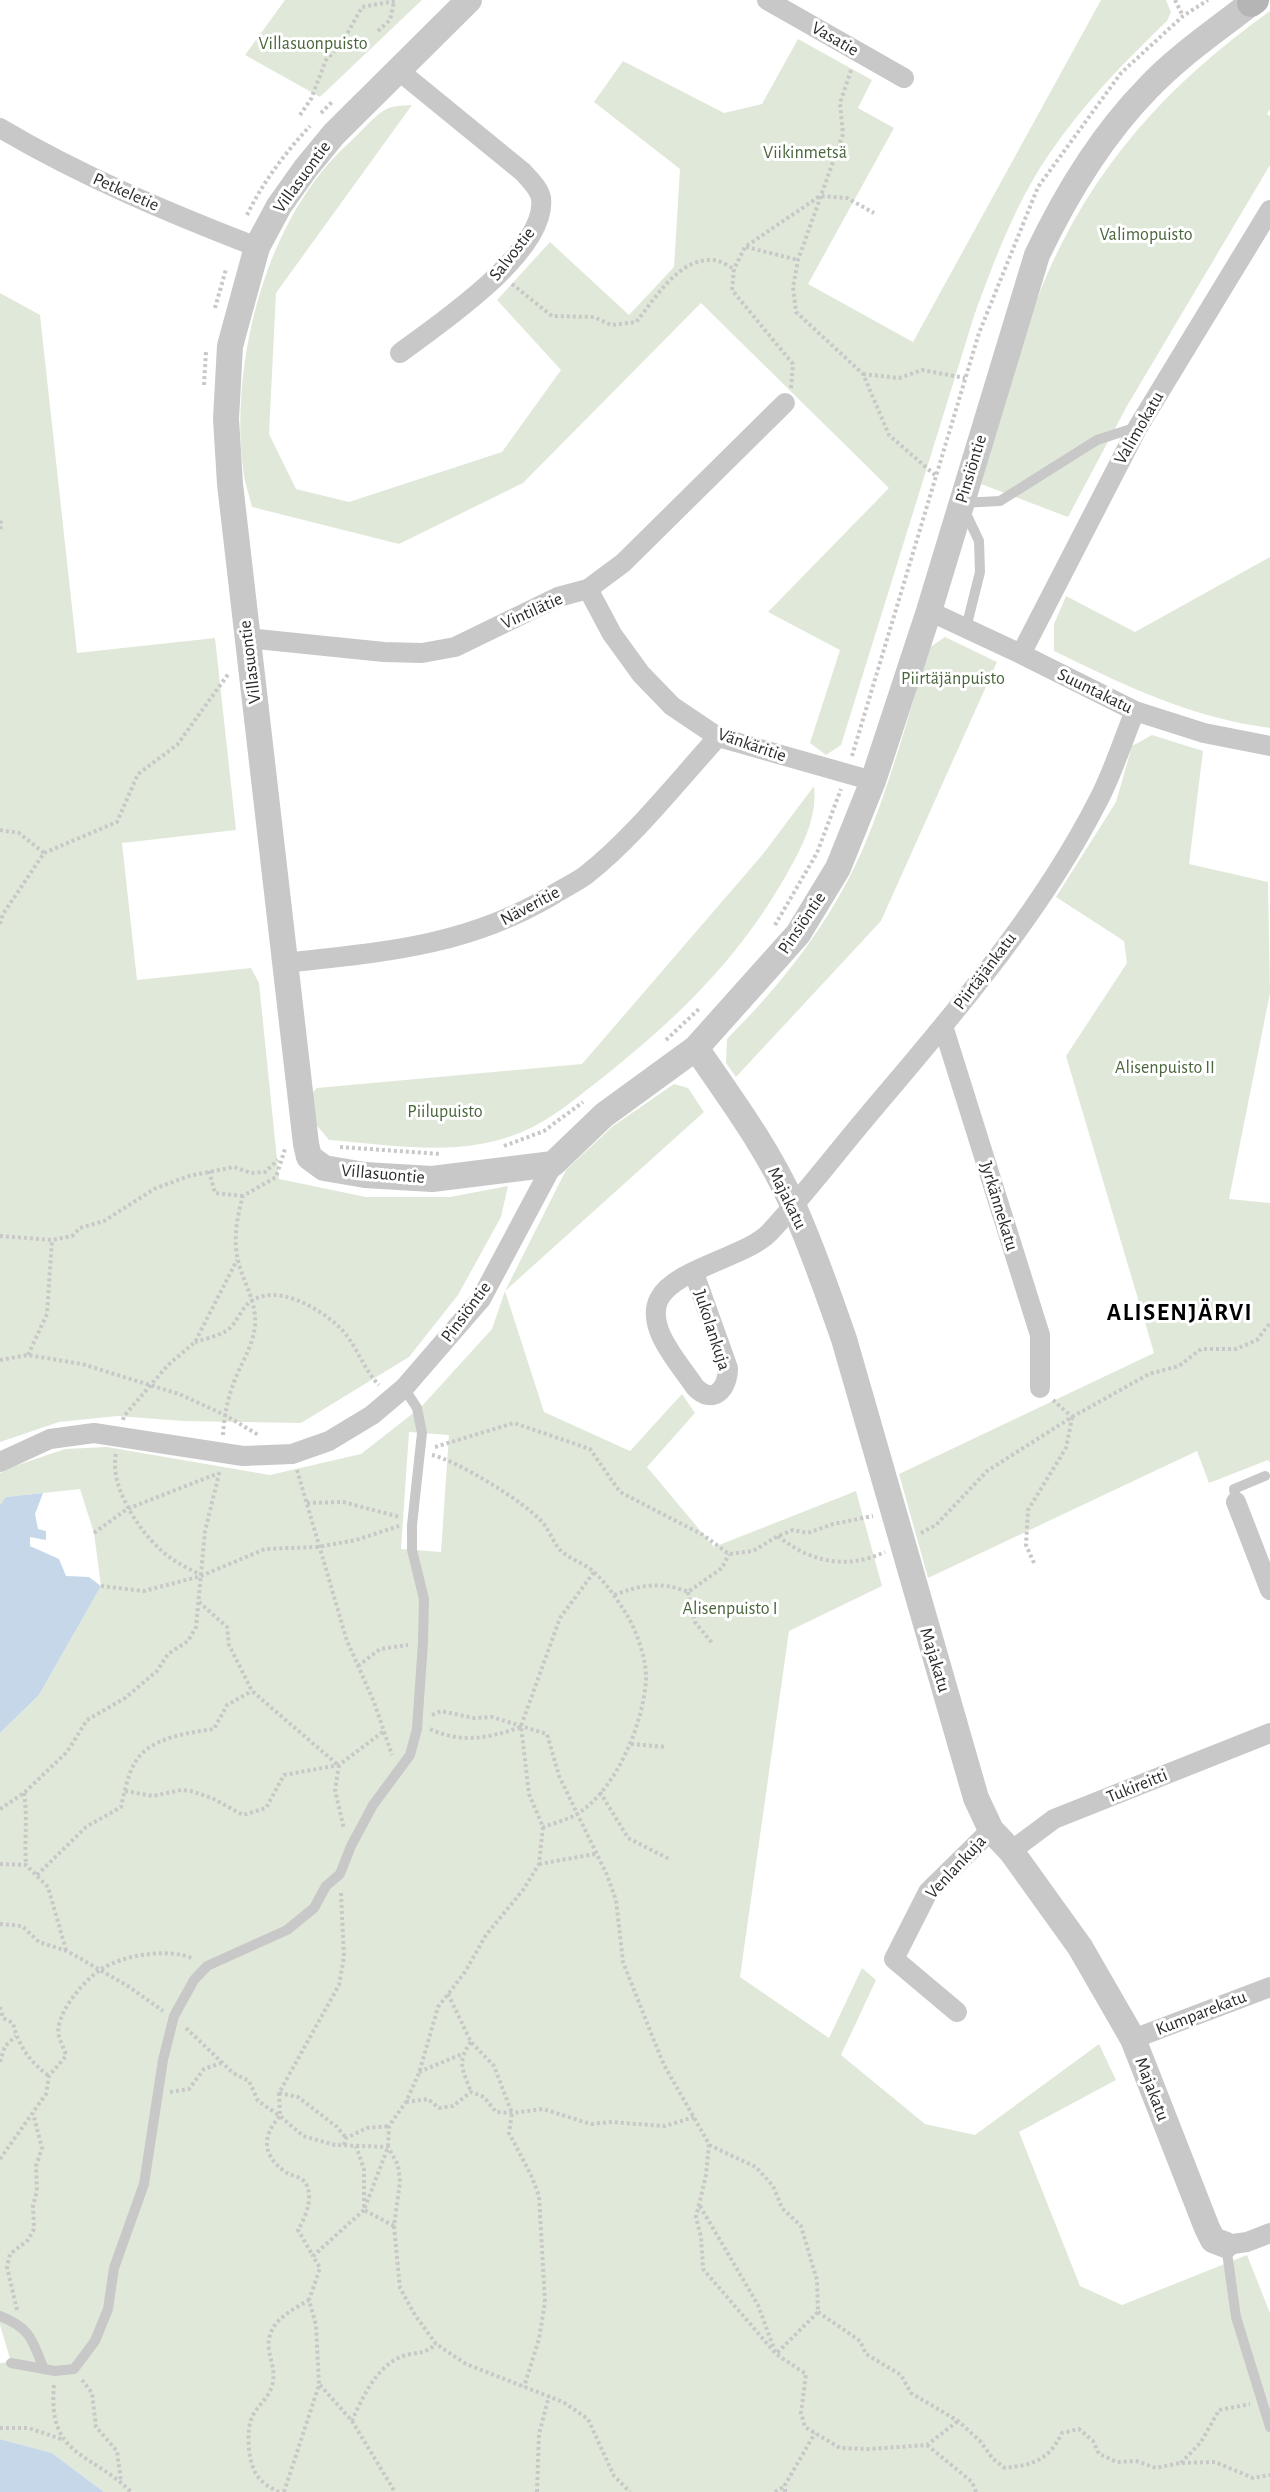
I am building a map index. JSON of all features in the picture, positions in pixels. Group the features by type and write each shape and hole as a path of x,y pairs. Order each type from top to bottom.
{"street":[{"name":"Villasuontie","path":"469,0 440,32 334,134 279,206 257,247 230,346 226,418 230,484 285,963 297,1142 309,1157 324,1168 365,1175 432,1179 553,1164"},
{"name":"Vasatie","path":"767,0 904,78"},
{"name":"Pinsiöntie","path":"0,1461 50,1439 94,1433 243,1456 292,1455 329,1441 372,1415 398,1393 481,1299 553,1164 604,1115 696,1048 798,934 838,867 873,781 928,611 1036,255 1061,205 1086,166 1150,86 1251,1"},
{"name":"Salvostie","path":"398,70 535,184 541,197 540,211 532,232 500,274 470,302 400,353"},
{"name":"Petkeletie","path":"0,128 45,154 116,188 257,247"},
{"name":"Valimokatu","path":"1021,654 1138,427 1270,210"},
{"name":"Vintilätie","path":"247,638 384,652 422,653 455,647 558,597 588,589 623,563 784,404"},
{"name":"Vänkäritie","path":"588,589 612,633 641,674 672,706 718,737 873,781"},
{"name":"Suuntakatu","path":"928,611 1135,711 1204,733 1270,746"},
{"name":"Piirtäjänkatu","path":"793,1204 998,957 1063,863 1099,798 1135,711"},
{"name":"Näveritie","path":"285,963 395,950 446,941 496,924 536,904 585,875 626,837 718,737"},
{"name":"Jyrkännekatu","path":"943,1026 1040,1335 1040,1388"},
{"name":"Majakatu","path":"696,1048 756,1137 793,1204 844,1339 976,1798 991,1830 1011,1851 1080,1947 1133,2039 1207,2229 1213,2240 1226,2245"},
{"name":"Jukolankuja","path":"693,1273 728,1368 728,1381 723,1390 711,1395 702,1394 695,1387 658,1329 655,1312 660,1298 670,1286 693,1273 767,1235 793,1204"},
{"path":"1236,1502 1270,1590"},
{"name":"Tukireitti","path":"1011,1851 1054,1819 1270,1733"},
{"name":"Venlankuja","path":"957,2012 894,1959 928,1892 991,1830"},
{"name":"Kumparekatu","path":"1133,2039 1270,1987"},
{"path":"1226,2245 1247,2242 1270,2233"}],"lane":[{"path":"966,628 980,572 979,541 961,503 1000,501 1097,440 1138,427"},
{"path":"11,2363 44,2367 55,2372 74,2369 95,2341 108,2309 114,2268 144,2184 158,2094 174,2016 194,1980 207,1966 287,1930 314,1908 326,1886 340,1874 351,1846 373,1805 410,1755 417,1725 423,1642 424,1599 412,1550 412,1522 422,1433 417,1408 398,1393"},
{"path":"1236,1502 1234,1489 1265,1476"},
{"path":"1226,2245 1236,2317 1260,2402 1270,2427"},
{"path":"0,2316 21,2324 44,2367"}],"path":[{"path":"1176,0 1183,16"},
{"path":"770,932 817,853 847,774 979,333 1038,187 1121,73 1183,16 1208,0"},
{"path":"300,115 311,99 326,60 342,43 362,7 395,1 390,20 378,31"},
{"path":"858,52 840,103 843,134 798,260 793,287 796,312 862,374 889,435 936,475"},
{"path":"784,404 794,382 793,364 732,290 734,269 745,247 820,196 847,198 874,213"},
{"path":"745,247 798,260"},
{"path":"500,274 552,316 594,316 611,325 636,322 678,272 693,262 715,259 734,269"},
{"path":"862,374 899,378 922,370 965,378"},
{"path":"0,521 2,524 0,530"},
{"path":"0,924 3,914 44,853 117,822 138,774 177,745 230,672"},
{"path":"0,830 19,832 44,853"},
{"path":"658,1046 701,1007"},
{"path":"501,1146 544,1131 592,1096"},
{"path":"0,1237 52,1240 72,1236 80,1228 104,1221 154,1189 209,1171 234,1167 251,1173 265,1173 297,1142 444,1155"},
{"path":"209,1171 216,1193 243,1196 276,1177 280,1159"},
{"path":"225,1414 236,1376 247,1357 255,1326 253,1299 237,1259 237,1216 243,1196"},
{"path":"28,1355 48,1314 52,1240"},
{"path":"201,1576 170,1558 127,1509 117,1482 114,1458 124,1416 150,1384 195,1342 237,1259"},
{"path":"195,1342 226,1331 238,1319 243,1308 253,1299 271,1294 283,1296 313,1309 338,1325 370,1376 398,1393"},
{"path":"778,1536 804,1555 838,1562 871,1558 936,1525 987,1471 1072,1417 1149,1374 1179,1366 1201,1349 1236,1349 1257,1340 1270,1323"},
{"path":"0,1360 28,1355 82,1364 150,1384 225,1414 292,1455 347,1641 384,1731 398,1773"},
{"path":"1040,1388 1072,1417"},
{"path":"1034,1563 1026,1545 1028,1510 1066,1448 1072,1417"},
{"path":"420,1452 514,1423 590,1449 620,1492 703,1535 729,1554 753,1551 793,1530 808,1533 833,1524 873,1516"},
{"path":"420,1452 448,1459 508,1496 543,1522 560,1550 594,1572 614,1595 629,1618 642,1653 646,1679 639,1723 631,1744 600,1792 577,1814 543,1827"},
{"path":"0,1809 24,1793 67,1752 87,1720 125,1698 157,1671 168,1654 188,1641 196,1627 205,1531 220,1472 127,1509 94,1533"},
{"path":"307,1503 343,1502 412,1522"},
{"path":"101,1586 144,1591 201,1576 265,1549 318,1547 356,1540 412,1522"},
{"path":"688,1592 722,1568 729,1554"},
{"path":"313,2256 364,2210 388,2148 389,2126 406,2102 419,2073 438,2007 465,1972 486,1935 523,1890 539,1864 543,1827 529,1794 521,1726 560,1618 594,1572"},
{"path":"614,1595 651,1584 673,1586 688,1592"},
{"path":"688,1592 695,1622 712,1643"},
{"path":"199,1602 227,1627 229,1645 252,1690 339,1765"},
{"path":"358,1666 380,1649 423,1642"},
{"path":"37,1875 86,1827 121,1807 136,1761 145,1752 174,1736 214,1729 227,1705 252,1690"},
{"path":"417,1725 441,1711 474,1718 492,1717 547,1734 559,1776 607,1875 616,1900 623,1962 664,2065 709,2144 756,2167 772,2186 782,2208 792,2214 801,2226 817,2280 818,2312 776,2354"},
{"path":"417,1725 430,1728 446,1736 467,1740 493,1736 521,1726"},
{"path":"125,1791 153,1796 181,1790 191,1791 212,1798 243,1815 266,1808 284,1775 339,1765 384,1731"},
{"path":"631,1744 667,1747"},
{"path":"339,1765 334,1790 339,1815 351,1846"},
{"path":"600,1792 628,1839 671,1860"},
{"path":"24,1793 28,1817 24,1834 26,1865"},
{"path":"539,1864 595,1854"},
{"path":"0,1864 26,1865 48,1887 67,1951"},
{"path":"284,2492 319,2385 316,2325 309,2300 320,2268 298,2230 308,2212 307,2186 302,2178 285,2172 271,2158 266,2142 268,2128 280,2116 279,2092 339,1985 344,1957 340,1874"},
{"path":"0,1924 22,1926 39,1942 67,1951 128,1986 154,2007 174,2016 221,2063 233,2073 249,2081 258,2102 280,2116 303,2136 344,2145 388,2148"},
{"path":"0,2159 46,2094 49,2076 66,2056 58,2038 59,2025 78,1991 100,1970 124,1960 162,1953 188,1956 207,1966"},
{"path":"448,1994 471,2042 494,2066 512,2113 509,2133 531,2175 539,2196 545,2302 539,2339 524,2387"},
{"path":"0,2007 3,2018 13,2023 16,2036 30,2062 49,2076"},
{"path":"0,2062 5,2046 16,2036"},
{"path":"419,2073 462,2054 471,2042"},
{"path":"462,2054 462,2067 471,2092 484,2097 496,2112 512,2113 543,2109 591,2124 610,2121 664,2126 694,2116"},
{"path":"158,2094 189,2089 204,2069 221,2063"},
{"path":"279,2092 298,2097 337,2127 346,2138"},
{"path":"406,2102 428,2099 439,2108 453,2106 471,2092"},
{"path":"21,2324 7,2266 10,2254 28,2240 34,2229 33,2205 37,2192 36,2166 42,2148 33,2113"},
{"path":"344,2145 346,2138 367,2128 389,2126"},
{"path":"709,2144 696,2217 701,2237 703,2269 776,2354 806,2374 801,2413 806,2427 840,2448 869,2450 927,2445 958,2421"},
{"path":"356,2146 364,2169 364,2210"},
{"path":"388,2148 398,2165 400,2182 394,2226 400,2288 436,2344 466,2364 549,2396 588,2419 614,2476 630,2492"},
{"path":"699,2205 758,2305 776,2354"},
{"path":"364,2210 394,2226"},
{"path":"279,2492 267,2486 255,2473 248,2437 252,2416 267,2399 273,2385 274,2366 269,2349 271,2333 279,2318 309,2300"},
{"path":"818,2312 860,2341 866,2354 901,2375 911,2393 958,2421 980,2441 993,2459 1005,2468 1032,2465 1056,2445 1062,2433 1079,2429 1093,2441 1099,2454 1117,2462 1136,2461 1156,2468 1180,2463 1215,2462 1253,2478 1270,2475"},
{"path":"352,2421 380,2371 402,2356 425,2354 436,2344"},
{"path":"74,2369 92,2393 96,2427 117,2451 121,2482"},
{"path":"55,2372 52,2404 62,2440"},
{"path":"319,2385 352,2421 395,2492"},
{"path":"537,2492 539,2434 549,2396"},
{"path":"1180,2463 1201,2442 1219,2410 1260,2402"},
{"path":"0,2428 29,2428 62,2440 86,2461 121,2482 131,2492"},
{"path":"785,2492 785,2486 815,2433"},
{"path":"927,2445 972,2482 976,2492"},
{"path":"775,2492 785,2486"}],"green space":[{"name":"Villasuonpuisto","path":"285,0 422,0 320,97 245,55"},
{"name":"Viikinmetsä","path":"1101,0 1166,0 1171,12 1167,21 1130,57 1063,135 1034,178 1009,228 974,316 841,745 826,755 810,743 840,650 768,612 889,488 701,303 523,483 399,544 252,507 245,483 240,425 249,336 261,291 276,248 297,208 322,172 384,110 395,106 412,105 276,293 269,434 296,489 349,502 502,452 561,370 497,300 550,242 629,315 674,267 680,169 594,102 623,61 724,113 762,104 798,39 872,80 858,108 894,128 808,284 913,342"},
{"name":"Valimopuisto","path":"1270,11 1270,109 1267,114 1270,116 1270,165 1127,406 1068,517 981,484 1017,358 1034,308 1063,242 1085,202 1109,165 1166,99 1198,68"},
{"path":"0,293 40,315 77,653 215,638 236,830 122,843 137,980 251,968 259,983 279,1179 366,1197 450,1197 508,1186 501,1217 458,1295 409,1357 301,1423 183,1421 117,1416 59,1422 0,1442"},
{"path":"1270,557 1270,728 1213,717 1185,708 1132,688 1054,651 1054,624 1066,596 1135,632"},
{"name":"Piirtäjänpuisto","path":"945,637 997,662 881,921 736,1077 726,1063 727,1039 767,997 820,928 835,903 862,851 881,801 929,648"},
{"name":"Alisenpuisto II","path":"1152,735 1203,751 1189,864 1268,882 1270,993 1229,1199 1270,1203 1270,1463 1268,1460 1209,1483 1197,1451 928,1578 899,1474 1154,1353 1066,1056 1127,963 1124,941 1056,897 1116,802 1132,746"},
{"name":"Piilupuisto","path":"814,786 813,811 802,846 784,879 746,937 679,1012 628,1057 553,1115 533,1127 499,1140 475,1145 426,1148 329,1140 314,1122 312,1093 317,1088 582,1064 763,854"},
{"path":"674,1084 688,1088 704,1112 505,1291 566,1170 613,1126"},
{"name":"Alisenpuisto I","path":"505,1291 544,1412 630,1451 682,1394 695,1413 647,1467 714,1547 856,1491 882,1586 789,1631 740,1977 829,2038 862,1968 876,1980 841,2055 925,2124 975,2135 1099,2044 1116,2080 1019,2132 1080,2286 1122,2305 1247,2255 1270,2313 1270,2492 104,2492 52,2453 0,2439 0,2363 11,2362 0,2325 0,1733 39,1695 101,1586 94,1533 80,1489 7,1497 0,1505 0,1473 65,1449 107,1447 270,1475 361,1454 421,1407 492,1329","holes":["409,1432 449,1435 441,1552 401,1549"]}],"water":[{"path":"43,1493 35,1514 38,1529 46,1531 46,1540 30,1537 30,1546 59,1559 66,1576 89,1577 101,1586 39,1695 0,1733 0,1505 6,1497"},
{"path":"0,2439 52,2453 104,2492 0,2492"}],"district":[{"name":"ALISENJÄRVI","path":"1180,1313"}]}
